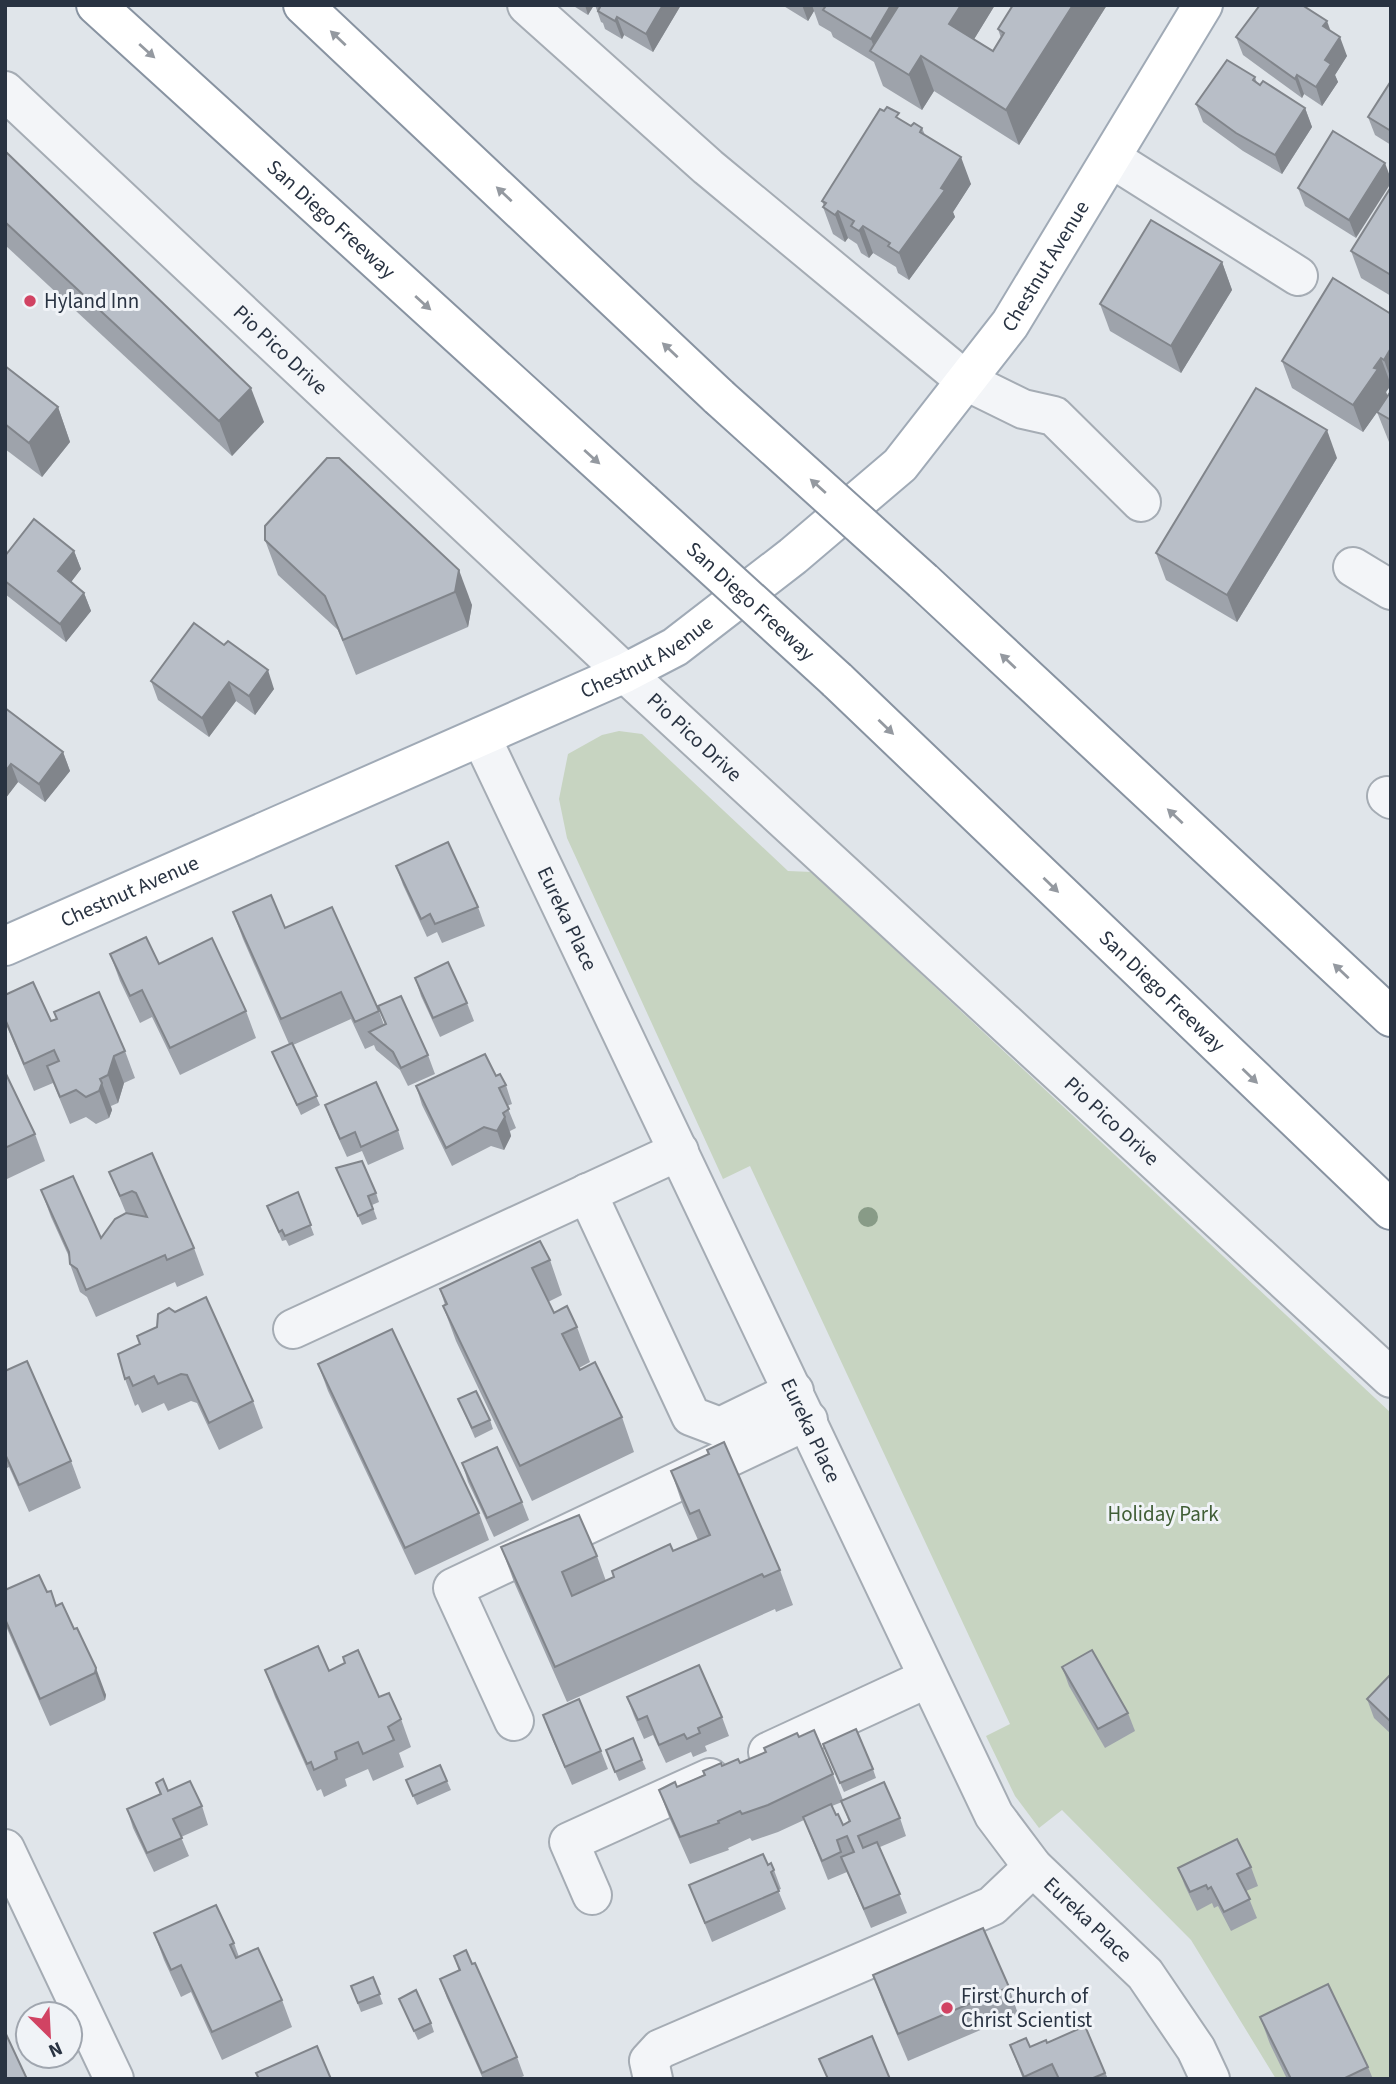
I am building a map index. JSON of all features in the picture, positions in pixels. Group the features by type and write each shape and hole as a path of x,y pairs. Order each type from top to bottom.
{"main road":[{"name":"San Diego Freeway","path":"96,5 837,680 1391,1210"},
{"path":"303,5 719,397 923,581 1391,1017"},
{"name":"Chestnut Avenue","path":"5,946 625,673 675,647 793,556 900,465 1010,324 1203,5"}],"street":[{"path":"527,5 708,167 966,380 1023,409 1054,416 1141,502"},
{"name":"Pio Pico Drive","path":"5,91 625,673 1391,1378"},
{"path":"1111,159 1298,276"},
{"path":"1353,568 1391,590"},
{"name":"Eureka Place","path":"481,737 994,1815 1033,1867 1145,1974 1196,2049 1210,2079"},
{"path":"293,1329 679,1151"},
{"path":"587,1193 691,1416 720,1427 801,1406"},
{"path":"514,1721 453,1588 801,1406"},
{"path":"592,1895 569,1842 928,1678"},
{"path":"5,1849 114,2079"},
{"path":"653,2079 649,2061 660,2049 992,1906 1033,1867"}],"green space":[{"name":"Holiday Park","path":"619,731 642,734 788,871 812,872 1391,1413 1391,2079 1276,2079 1191,1940 1062,1810 1039,1828 1015,1796 986,1736 1010,1724 750,1166 723,1179 567,838 559,799 568,754 602,735"}],"building":[{"path":"597,5 663,5 646,34 617,17 615,21 598,11 600,7"},
{"path":"822,5 891,5 871,39 823,10 825,7"},
{"path":"899,5 961,5 949,24 993,51 1004,33 998,29 1013,5 1073,5 1006,110 921,56 909,75 870,51"},
{"path":"1260,5 1302,5 1327,21 1323,26 1340,37 1325,60 1331,64 1316,87 1297,75 1295,79 1236,37"},
{"path":"1227,60 1255,77 1253,80 1260,85 1263,81 1305,108 1275,155 1236,133 1196,104"},
{"path":"1391,81 1391,131 1368,117"},
{"path":"887,107 899,113 896,117 911,126 914,123 922,128 920,132 961,157 941,188 945,190 899,253 888,246 890,243 863,226 859,231 851,226 854,221 838,211 835,215 823,207 826,203 822,201 880,109 884,111"},
{"path":"1333,131 1385,163 1349,220 1298,188"},
{"path":"5,151 251,388 219,421 5,222"},
{"path":"1391,187 1391,275 1351,251"},
{"path":"1151,220 1222,262 1171,346 1100,304"},
{"path":"1333,278 1391,314 1391,348 1384,360 1381,358 1374,368 1378,369 1353,405 1282,361"},
{"path":"5,366 58,407 29,443 5,424"},
{"path":"1256,388 1327,430 1227,595 1156,553"},
{"path":"1391,391 1391,420 1377,412"},
{"path":"327,458 339,458 459,570 455,592 343,640 325,596 265,540 265,526"},
{"path":"34,519 74,551 58,571 84,593 60,624 5,581 5,556"},
{"path":"194,623 224,645 228,641 268,670 249,696 229,682 202,718 151,681"},
{"path":"5,708 63,752 39,784 11,764 5,772"},
{"path":"448,842 478,907 435,924 430,914 421,919 396,866"},
{"path":"271,895 285,928 332,907 379,1011 355,1022 341,992 281,1019 233,912"},
{"path":"146,937 159,964 212,938 246,1011 170,1048 142,990 130,996 110,954"},
{"path":"448,962 467,1003 433,1018 415,978"},
{"path":"33,982 51,1021 57,1019 54,1012 99,992 125,1051 114,1056 108,1075 100,1079 102,1083 99,1091 86,1097 76,1090 60,1097 47,1066 59,1061 54,1050 24,1064 5,1019 5,995"},
{"path":"401,996 428,1055 401,1068 393,1052 369,1032 386,1024 378,1006"},
{"path":"292,1043 317,1096 297,1105 272,1052"},
{"path":"485,1054 496,1076 500,1074 506,1085 499,1088 509,1109 503,1113 505,1117 497,1131 484,1127 446,1148 416,1086"},
{"path":"5,1072 35,1134 5,1148"},
{"path":"376,1082 398,1130 361,1147 355,1132 340,1139 325,1105"},
{"path":"152,1153 194,1248 167,1260 165,1255 86,1290 77,1269 70,1264 69,1252 41,1190 73,1176 101,1238 115,1219 126,1213 147,1217 136,1193 132,1191 120,1196 109,1172"},
{"path":"362,1161 376,1193 368,1196 373,1209 358,1216 336,1168"},
{"path":"298,1192 311,1225 285,1236 282,1230 279,1232 267,1206"},
{"path":"540,1241 550,1260 532,1268 554,1313 567,1306 577,1327 562,1334 580,1370 595,1362 622,1417 520,1466 443,1306 447,1304 440,1289"},
{"path":"206,1297 253,1401 209,1423 187,1375 181,1374 158,1384 154,1376 133,1386 129,1377 125,1379 118,1354 140,1344 137,1336 157,1327 158,1314 169,1308 175,1312"},
{"path":"392,1329 479,1513 405,1548 318,1364"},
{"path":"27,1361 71,1461 19,1485 5,1454 5,1371"},
{"path":"476,1391 490,1420 472,1428 458,1399"},
{"path":"724,1442 780,1570 764,1577 762,1574 555,1667 501,1547 579,1515 597,1556 562,1572 572,1596 614,1577 612,1571 670,1544 673,1551 710,1535 699,1510 690,1514 671,1471 709,1454 707,1450"},
{"path":"497,1447 522,1502 487,1518 462,1463"},
{"path":"39,1575 47,1592 51,1591 56,1606 62,1603 96,1668 95,1673 40,1699 5,1619 5,1590"},
{"path":"318,1646 329,1671 345,1663 343,1657 358,1650 379,1697 389,1693 401,1719 388,1727 394,1740 363,1754 358,1742 335,1752 337,1759 314,1770 311,1762 307,1764 265,1670"},
{"path":"1092,1650 1128,1713 1098,1729 1062,1667"},
{"path":"699,1665 722,1717 698,1728 700,1733 687,1739 684,1734 659,1745 647,1716 638,1720 627,1697"},
{"path":"1391,1674 1391,1722 1367,1699"},
{"path":"579,1699 601,1751 565,1767 543,1715"},
{"path":"856,1729 873,1769 840,1783 823,1744"},
{"path":"814,1730 833,1774 768,1805 742,1814 740,1811 718,1821 719,1823 680,1837 659,1790 675,1782 677,1787 705,1775 703,1771 721,1763 722,1766 738,1759 740,1763 766,1752 764,1748 797,1733 799,1737"},
{"path":"633,1738 642,1760 615,1772 606,1750"},
{"path":"440,1765 447,1781 413,1796 406,1780"},
{"path":"163,1779 168,1791 190,1781 202,1806 173,1819 182,1838 147,1853 127,1809 161,1794 156,1783"},
{"path":"884,1782 900,1818 858,1836 863,1848 877,1842 900,1894 864,1909 841,1857 854,1852 847,1836 837,1840 841,1852 822,1861 803,1817 831,1804 843,1825 850,1821 841,1801"},
{"path":"1237,1839 1251,1867 1237,1874 1250,1899 1224,1912 1211,1887 1208,1889 1206,1885 1190,1892 1178,1868"},
{"path":"763,1854 768,1865 771,1863 774,1870 771,1872 779,1891 705,1923 689,1885"},
{"path":"216,1905 234,1943 230,1945 236,1958 258,1948 282,2000 212,2032 181,1965 171,1970 154,1933"},
{"path":"983,1928 1009,1987 898,2034 873,1975"},
{"path":"466,1950 472,1964 475,1963 517,2057 482,2073 440,1979 460,1970 454,1956"},
{"path":"373,1977 380,1994 358,2003 351,1986"},
{"path":"1328,1984 1368,2067 1343,2079 1291,2079 1260,2017"},
{"path":"416,1990 431,2023 414,2031 399,1999"},
{"path":"1085,2026 1105,2073 1091,2079 1059,2079 1052,2064 1024,2077 1010,2045 1026,2038 1030,2047 1046,2040 1047,2043"},
{"path":"5,2032 14,2051 14,2070 23,2070 27,2079 5,2079"},
{"path":"872,2036 890,2079 828,2079 819,2059"},
{"path":"317,2046 331,2079 259,2079 256,2073"}],"place":[{"name":"Hyland Inn","path":"30,301"},
{"name":"First Church of Christ Scientist","path":"947,2008"}]}
